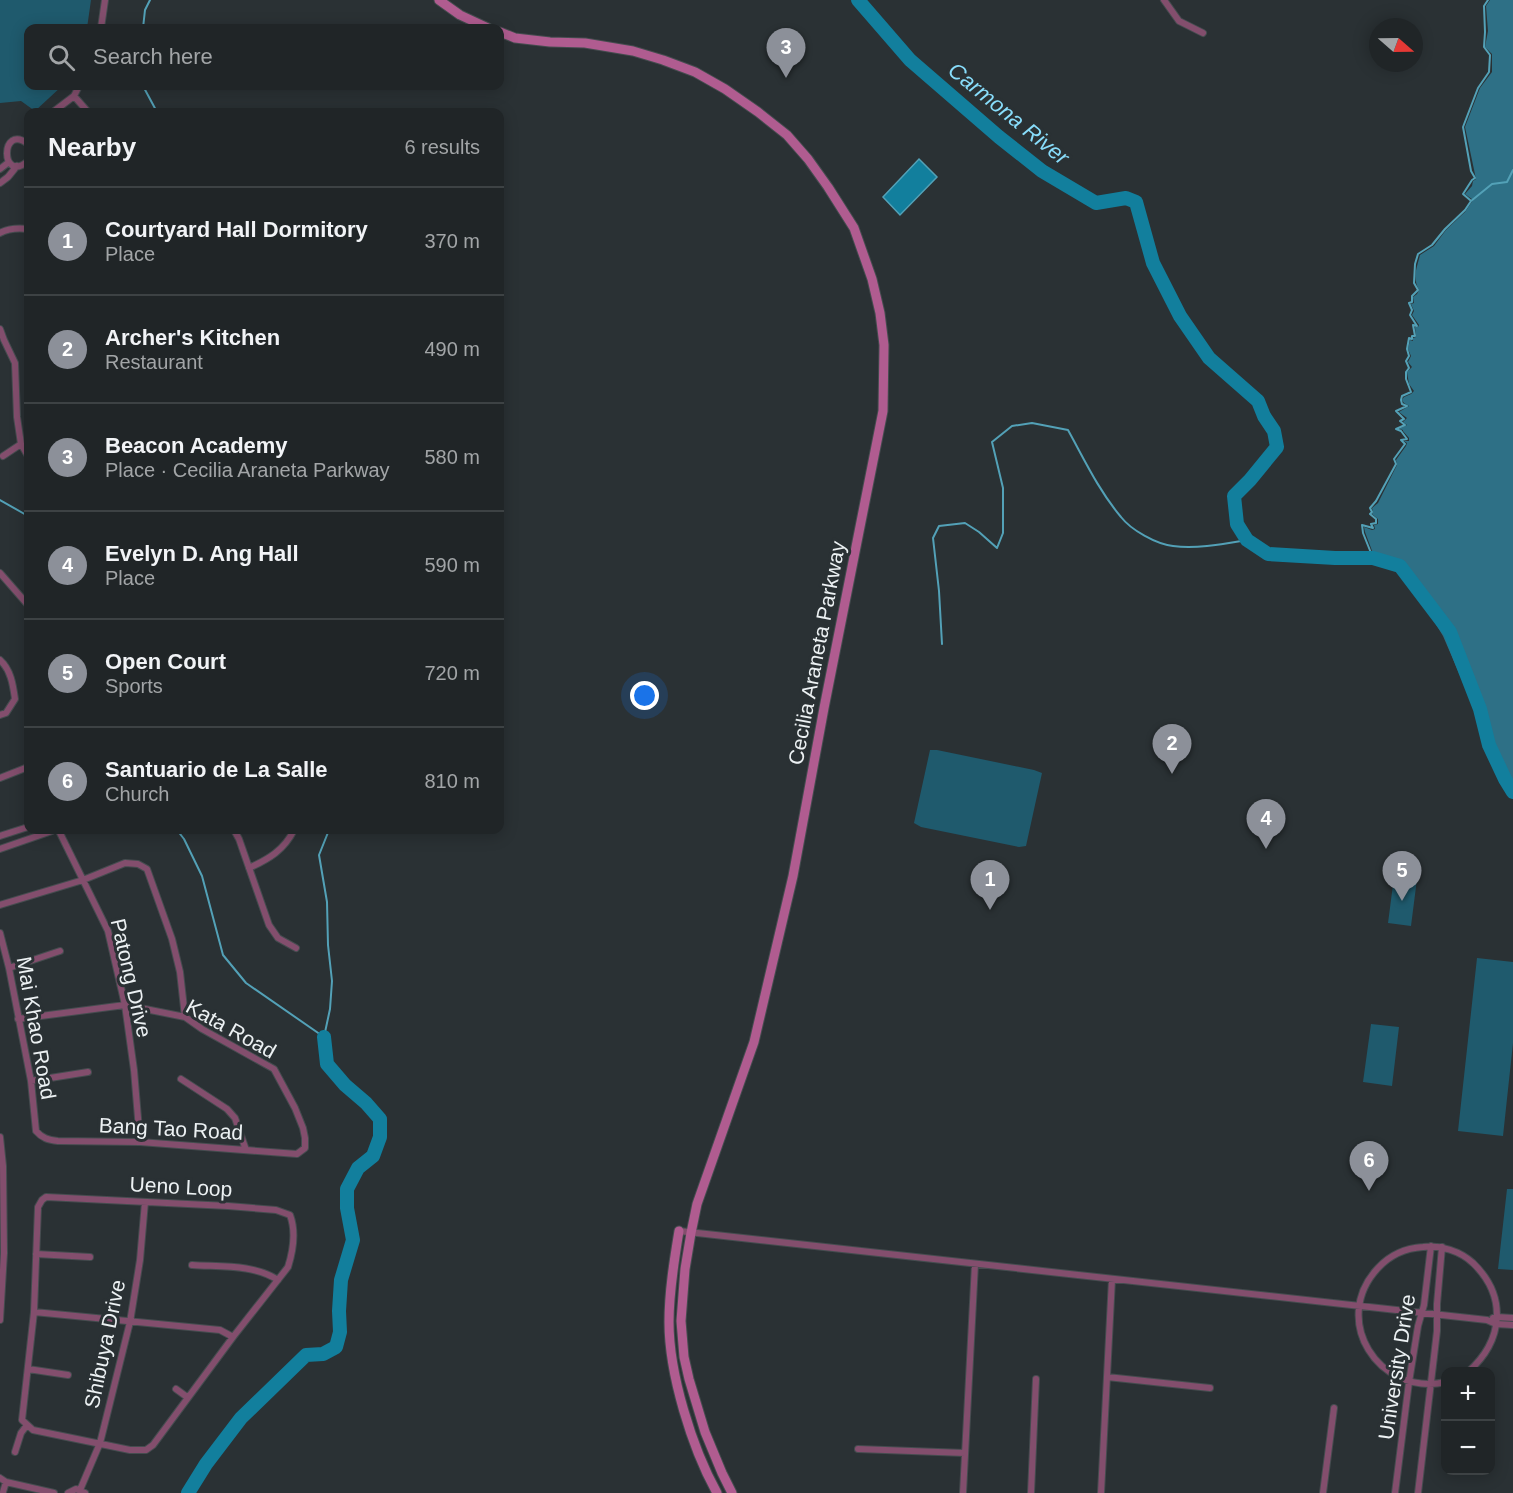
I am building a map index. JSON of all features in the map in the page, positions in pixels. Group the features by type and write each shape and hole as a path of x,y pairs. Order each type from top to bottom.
{"street":[{"path":"101,24 105,0"},
{"path":"439,0 460,15 479,24"},
{"path":"1164,0 1179,21 1203,33"},
{"name":"Cecilia Araneta Parkway","path":"504,34 515,38 550,42 585,43 633,51 663,60 695,72 758,112 787,135 808,159 854,228 872,279 880,313 884,345 883,411 793,876 754,1042 701,1190 691,1233 682,1301 684,1357 689,1379 705,1432 732,1493"},
{"path":"58,108 74,96 77,90"},
{"path":"74,96 84,108"},
{"path":"17,166 9,162 6,154 8,146 18,140 24,141"},
{"path":"0,169 9,162"},
{"path":"0,183 17,166 24,164"},
{"path":"0,233 4,230 24,229"},
{"path":"0,329 15,363 17,417 21,444 24,449"},
{"path":"3,456 21,444"},
{"path":"0,573 24,600"},
{"path":"0,660 7,666 15,699 6,713 0,715"},
{"path":"0,778 24,769"},
{"path":"0,836 24,828"},
{"path":"0,849 40,834"},
{"name":"Patong Drive","path":"63,834 108,931 126,1005 140,1142"},
{"path":"236,834 269,925 278,938 296,948"},
{"path":"249,868 270,858 292,834"},
{"path":"0,904 83,880 125,863 138,864 147,869 172,939 180,972 184,1017"},
{"name":"Mai Khao Road","path":"0,933 31,1081 36,1131"},
{"path":"9,968 60,951"},
{"name":"Kata Road","path":"18,1019 126,1005 184,1017 274,1069 303,1128 305,1148"},
{"path":"31,1081 88,1072"},
{"path":"181,1079 227,1109 235,1118 246,1150"},
{"name":"Bang Tao Road","path":"36,1131 41,1136 57,1141 140,1142 297,1154 305,1148"},
{"path":"0,1137 3,1166 4,1253 0,1320"},
{"name":"Ueno Loop","path":"46,1197 276,1210 290,1215 292,1221 292,1249 288,1267 233,1336 153,1445 146,1450 130,1450 33,1430 22,1420 33,1312 36,1254 38,1207 46,1197"},
{"name":"Shibuya Drive","path":"82,1492 99,1443 130,1322 140,1260 145,1202"},
{"path":"717,1493 691,1432 672,1356 669,1323 670,1298 679,1231 1496,1321 1513,1325"},
{"name":"University Drive","path":"1395,1493 1409,1382 1418,1326 1425,1305 1431,1246"},
{"path":"1441,1383 1409,1382 1394,1376 1380,1366 1362,1338 1359,1307 1364,1289 1372,1274 1398,1253 1414,1247 1442,1247 1457,1252 1471,1261 1482,1273 1491,1287 1496,1302 1496,1321 1493,1339 1487,1351 1473,1367"},
{"name":"University Drive","path":"1418,1493 1437,1331 1442,1247"},
{"path":"36,1254 90,1257"},
{"path":"192,1264 246,1269 265,1273 278,1280"},
{"path":"963,1493 975,1264"},
{"path":"1101,1493 1112,1279"},
{"path":"33,1312 220,1330 233,1336"},
{"path":"1496,1321 1513,1318"},
{"path":"28,1369 68,1375"},
{"path":"1107,1377 1210,1388"},
{"path":"1031,1493 1036,1379"},
{"path":"176,1389 187,1398"},
{"path":"1323,1493 1334,1408"},
{"path":"15,1452 21,1433 27,1425"},
{"path":"858,1449 965,1453"},
{"path":"4,1492 3,1480 54,1493"},
{"path":"68,1493 72,1490 82,1492"}],"shaded area":[{"path":"0,0 91,0 88,24 24,24 24,90 58,90 38,108 31,108 21,101 0,103"},
{"path":"1490,0 1513,0 1513,792 1505,779 1443,636 1400,565 1374,556 1364,527 1372,530 1375,529 1374,525 1378,524 1378,519 1372,514 1372,508 1378,503 1397,465 1396,460 1407,443 1404,441 1409,441 1403,430 1399,429 1407,425 1403,422 1407,418 1399,412 1409,406 1402,400 1404,397 1414,391 1409,384 1407,372 1412,367 1408,362 1411,356 1408,349 1410,340 1413,341 1416,337 1415,327 1419,325 1412,315 1414,311 1411,304 1414,303 1413,297 1419,290 1415,277 1420,255 1434,246 1473,200 1465,194 1476,179 1465,127 1480,88 1492,72 1492,54 1485,47 1488,31 1486,6"},
{"path":"919,159 937,177 900,215 883,197"},
{"path":"930,750 1042,773 1026,846 1019,847 921,827 914,823"},
{"path":"1394,877 1417,879 1411,926 1388,923"},
{"path":"1477,958 1513,962 1513,1043 1503,1136 1458,1131"},
{"path":"1371,1024 1399,1027 1392,1086 1363,1082"},
{"path":"1507,1189 1513,1189 1513,1270 1498,1269"}],"waterway":[{"path":"143,24 145,10 150,0"},
{"name":"Carmona River","path":"858,0 910,60 1042,171 1096,203 1126,198 1136,202 1153,263 1180,316 1209,358 1258,401 1274,431 1277,447 1234,496 1237,524 1247,540 1268,554 1373,558 1400,566 1450,632 1480,709 1489,745 1513,792"},
{"path":"1470,200 1463,194 1475,178 1471,171 1463,127 1478,88 1489,72 1490,55 1484,47 1484,6 1488,0"},
{"path":"145,90 155,108"},
{"path":"1373,558 1362,525 1373,528 1371,524 1376,523 1376,519 1370,514 1372,512 1370,508 1396,464 1394,459 1405,444 1401,440 1407,439 1401,431 1396,429 1405,425 1400,421 1404,419 1396,411 1407,406 1402,404 1402,396 1411,392 1406,379 1406,372 1409,368 1406,361 1409,356 1407,349 1409,338 1412,339 1412,336 1415,336 1413,325 1417,326 1410,315 1412,310 1409,303 1412,302 1412,296 1418,290 1414,283 1418,254 1432,245 1471,201 1492,184 1507,182 1513,170"},
{"path":"942,644 933,538 939,526 965,523 997,548 1003,533 1003,488 992,442 1012,426 1032,423 1068,430 1092,475 1113,507 1131,527 1152,539 1166,545 1191,547 1247,540"},
{"path":"0,500 24,514"},
{"path":"180,834 202,876 223,955 246,983 324,1037 330,1009 332,981 327,902 319,855 327,834"},
{"path":"188,1493 206,1464 241,1418 306,1355 323,1354 336,1347 340,1332 341,1280 353,1240 347,1208 347,1189 358,1168 373,1156 380,1137 380,1119 327,1064 324,1037"}],"place":[{"name":"Beacon Academy","path":"786,78"},
{"name":"Archer's Kitchen","path":"1172,774"},
{"name":"Evelyn D. Ang Hall","path":"1266,849"},
{"name":"Open Court","path":"1402,901"},
{"name":"Courtyard Hall Dormitory","path":"990,910"},
{"name":"Santuario de La Salle","path":"1369,1191"}]}
